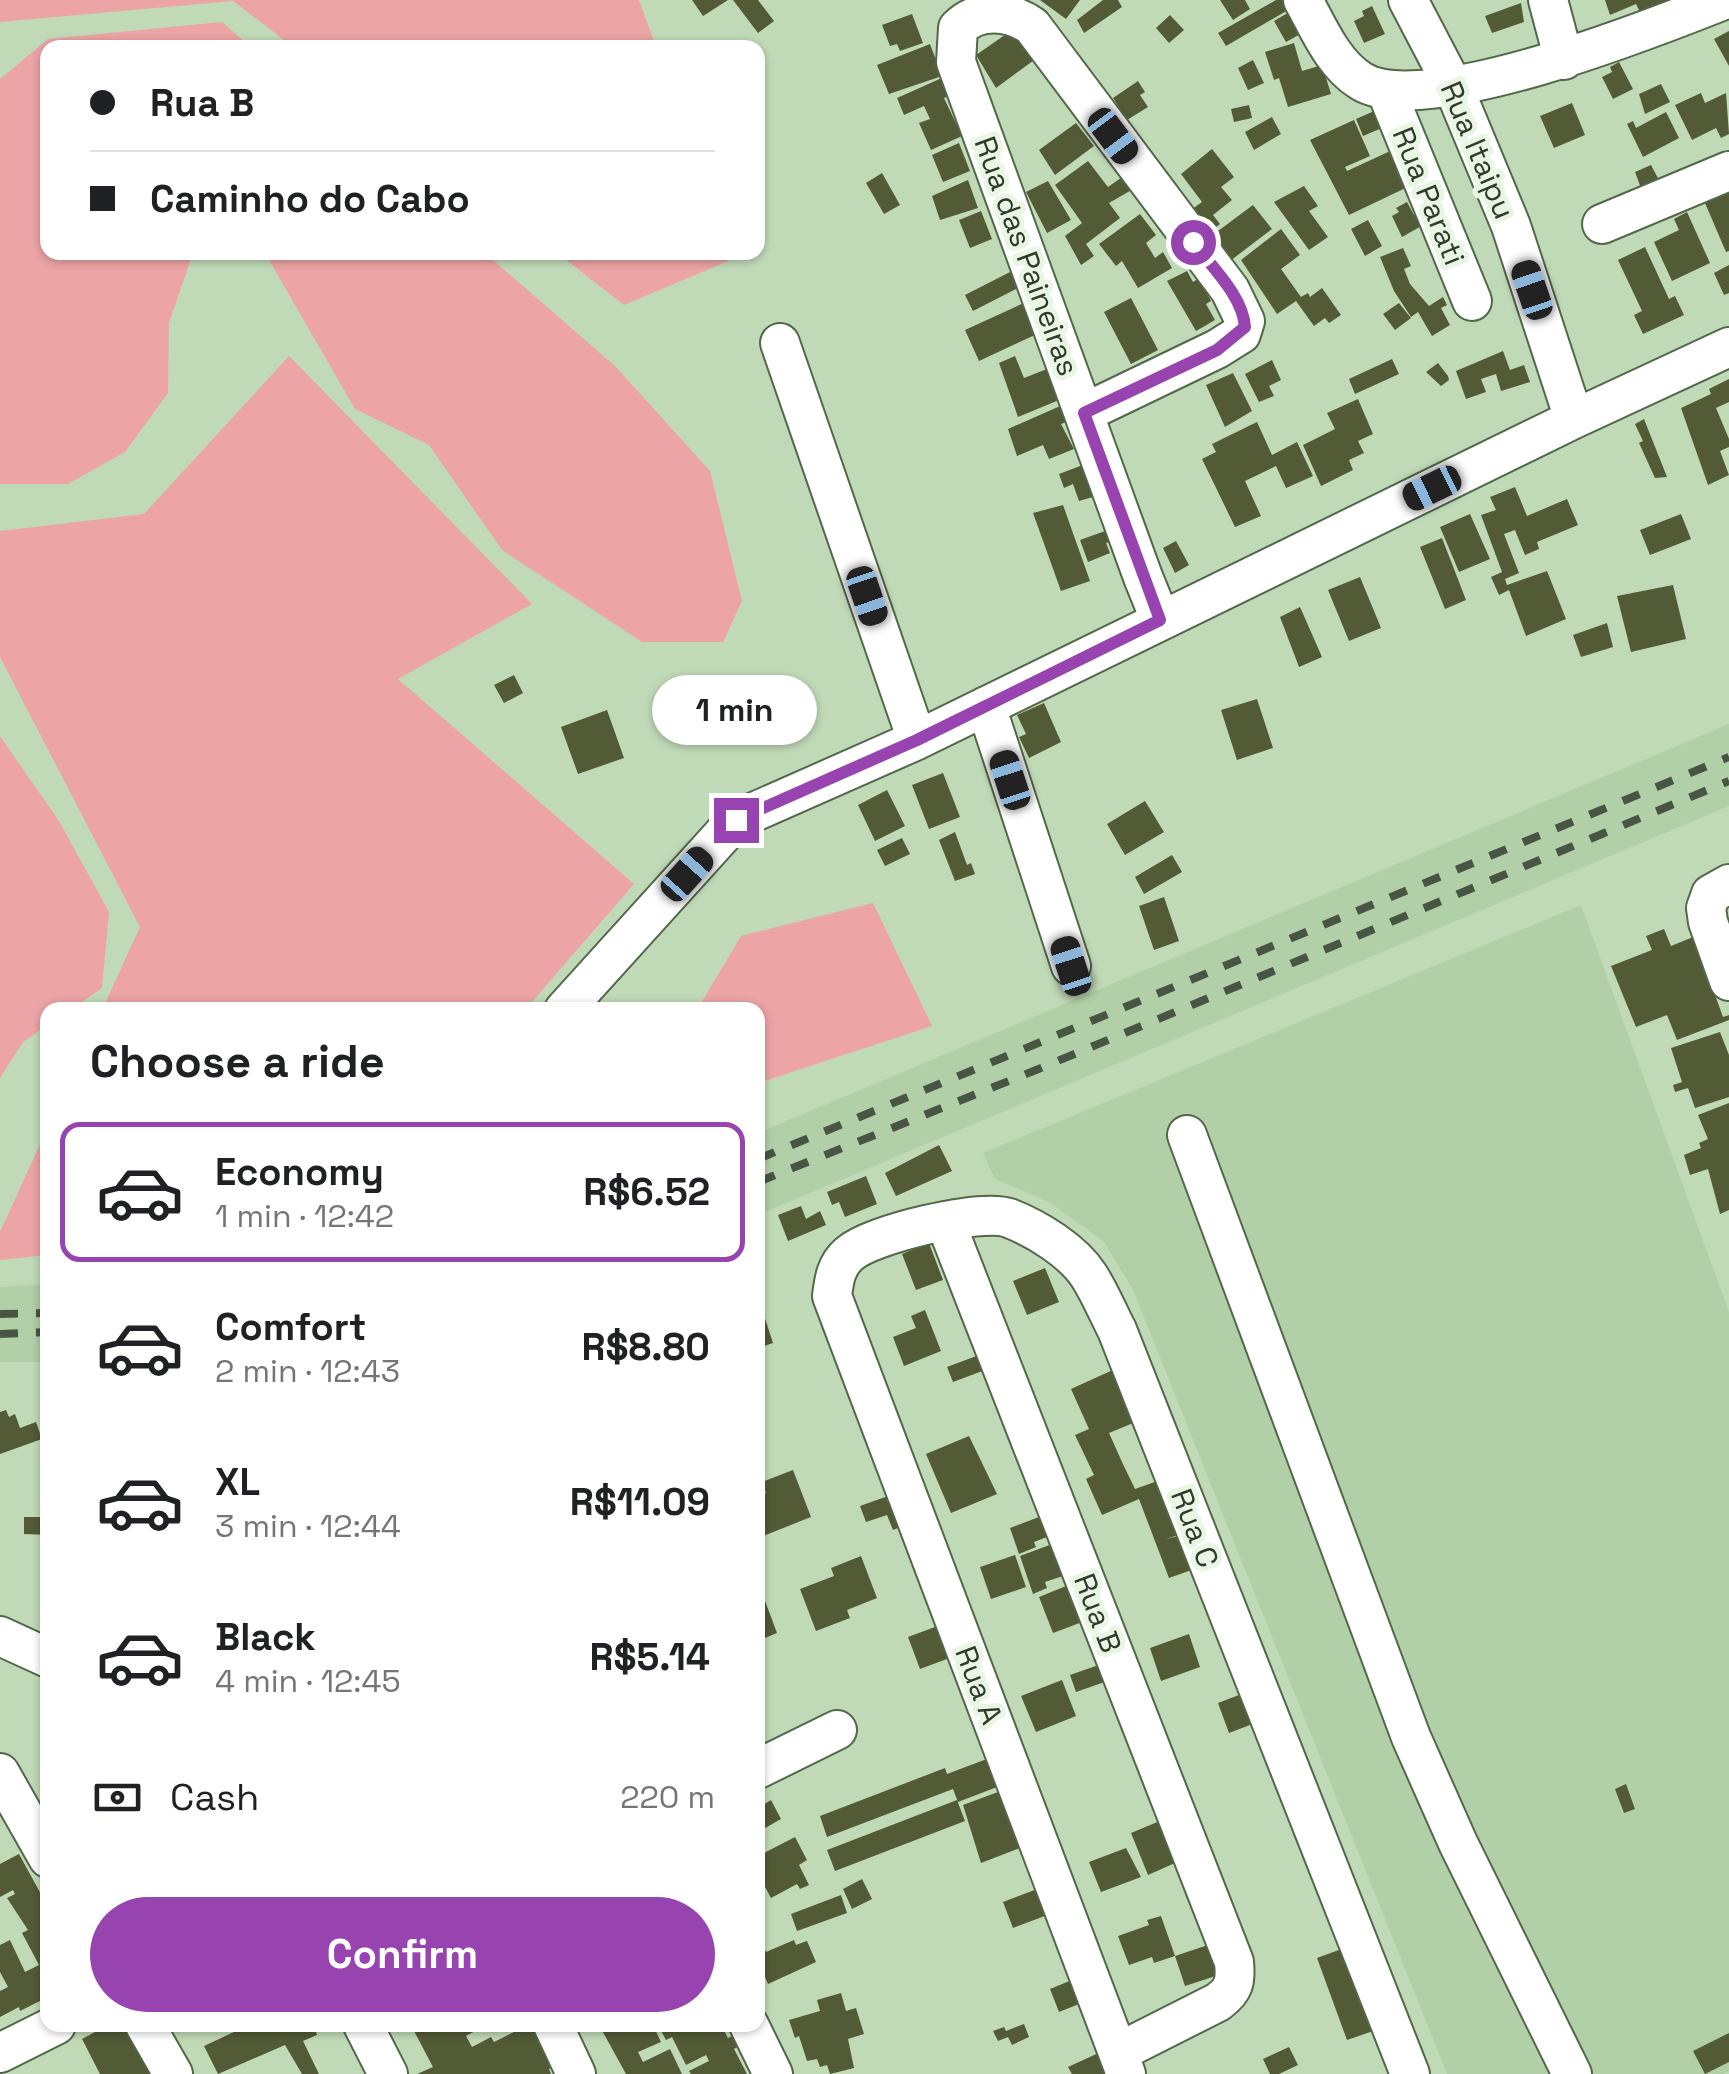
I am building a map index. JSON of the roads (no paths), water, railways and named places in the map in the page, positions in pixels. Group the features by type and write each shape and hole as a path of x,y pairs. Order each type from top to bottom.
{"street":[{"path":"1303,0 1332,51 1351,74 1362,83 1386,90 1453,86 1564,60 1724,0"},
{"name":"Rua Itaipu","path":"1408,0 1453,86 1511,226 1574,419"},
{"path":"1548,0 1564,60"},
{"name":"Rua das Paineiras","path":"1084,413 1217,350 1240,334 1246,321 1230,290 1032,26 1007,14 981,14 958,28 956,62 1084,413 1160,620"},
{"name":"Rua Parati","path":"1386,90 1472,301"},
{"path":"1602,224 1729,171"},
{"path":"780,343 917,740"},
{"path":"571,1002 736,820 917,740 1729,347"},
{"path":"986,706 1071,966"},
{"path":"1723,887 1708,901 1708,922 1729,980"},
{"path":"1188,1135 1410,1737 1572,2074"},
{"name":"Rua C","path":"832,1296 838,1266 866,1243 945,1220 995,1214 1036,1230 1088,1274 1118,1330 1410,2074"},
{"name":"Rua B","path":"945,1220 1234,1962 1234,1987 1218,2002 1122,2063"},
{"name":"Rua A","path":"832,1296 1122,2063"},
{"path":"0,1636 40,1654"},
{"path":"765,1766 837,1730"},
{"path":"5,1797 40,1847"},
{"path":"0,2054 42,2032"},
{"path":"149,2032 173,2074"},
{"path":"367,2032 388,2074"},
{"path":"556,2032 576,2074"},
{"path":"753,2032 774,2074"}],"railway":[{"path":"765,1156 1729,757"},
{"path":"765,1179 1729,781"},
{"path":"0,1314 40,1313"},
{"path":"0,1334 40,1332"}]}
